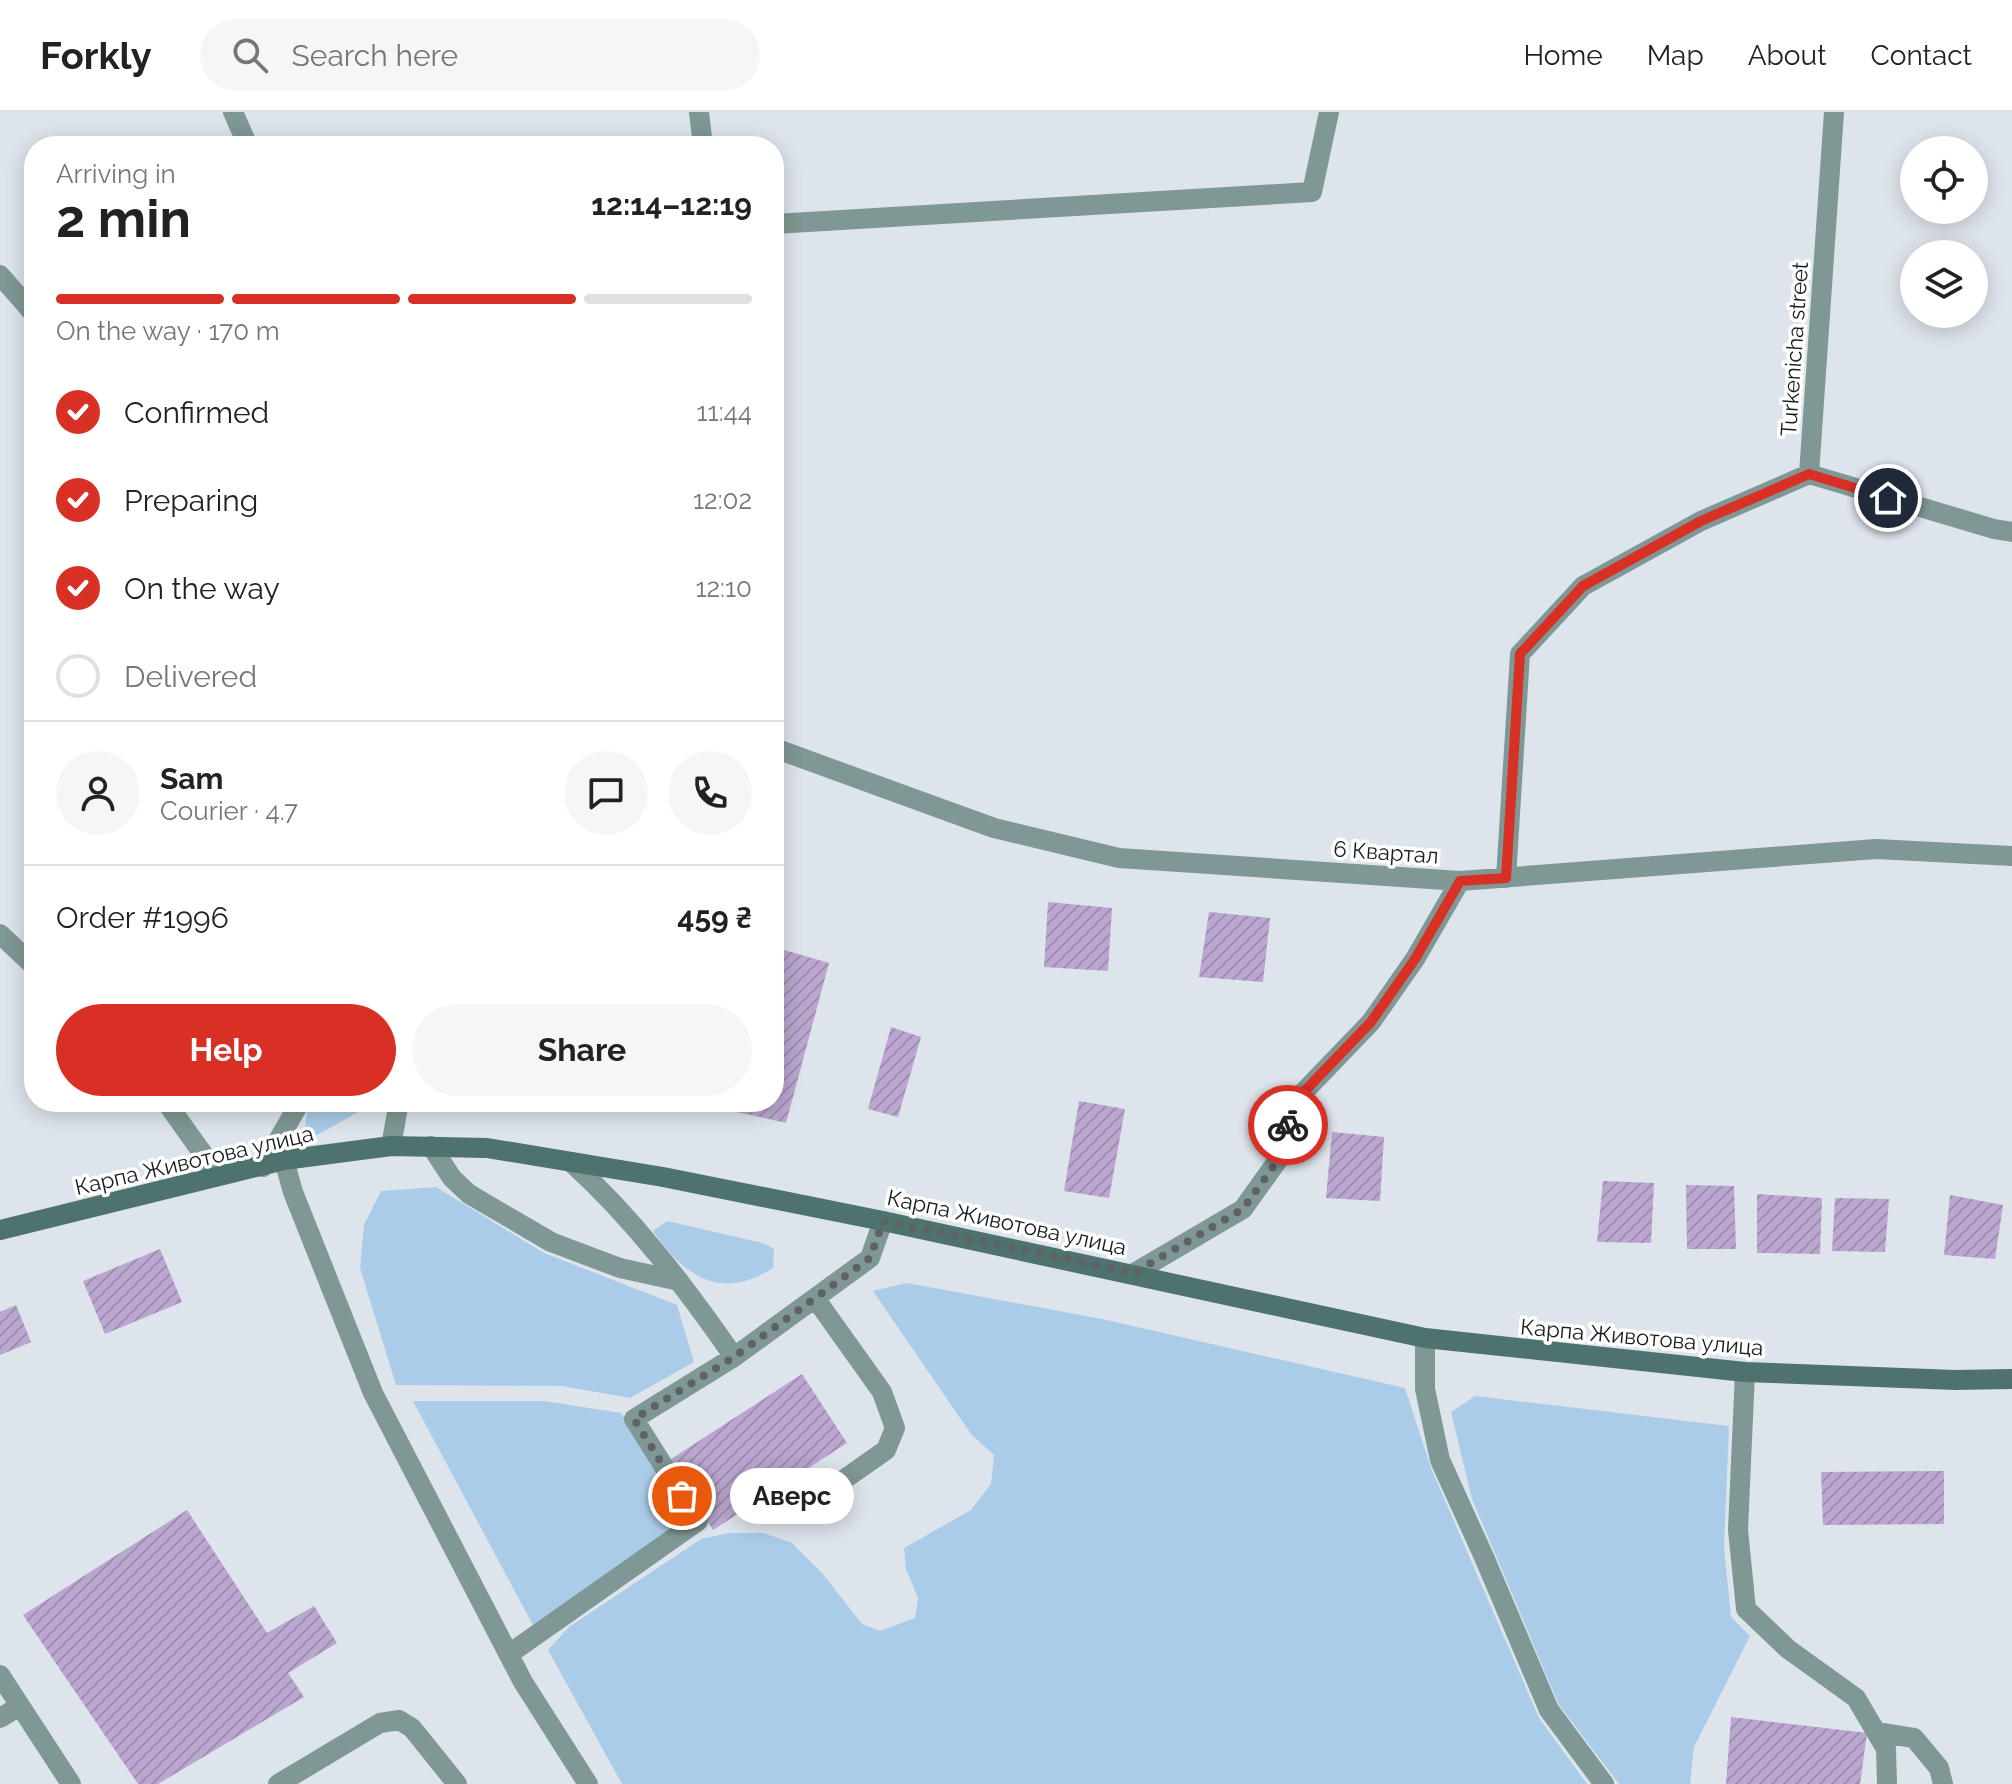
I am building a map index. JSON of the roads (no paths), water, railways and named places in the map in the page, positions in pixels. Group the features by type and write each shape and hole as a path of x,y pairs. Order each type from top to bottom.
{"main road":[{"name":"Карпа Животова улица","path":"0,1230 284,1160 391,1146 487,1148 883,1221 1425,1338 1745,1372 1955,1380 2012,1379"}],"street":[{"path":"233,112 244,136"},
{"path":"699,112 702,136"},
{"path":"784,223 1312,192 1329,112"},
{"name":"Turkenicha street","path":"1809,474 1834,112"},
{"path":"0,275 24,303"},
{"path":"1506,878 1520,654 1583,586 1701,521 1809,474 2012,532"},
{"name":"6 Квартал","path":"784,752 994,828 1119,858 1460,881 1876,849 2012,856"},
{"path":"1134,1273 1243,1209 1278,1160 1295,1101 1371,1022 1415,959 1460,881"},
{"path":"0,934 24,957"},
{"path":"173,1112 218,1175"},
{"path":"263,1167 294,1112"},
{"path":"391,1146 397,1112"},
{"path":"431,1146 452,1178 469,1194 551,1242 620,1268 679,1281"},
{"path":"284,1160 293,1192 373,1393 523,1682 588,1784"},
{"path":"571,1162 607,1195 679,1281 734,1357"},
{"path":"509,1654 698,1521 634,1419 734,1357 870,1258 883,1221"},
{"path":"815,1298 882,1392 895,1428 886,1450 839,1483"},
{"path":"1425,1338 1425,1389 1440,1460 1549,1710 1604,1784"},
{"path":"1745,1372 1738,1530 1746,1609 1788,1649 1856,1698 1886,1749 1887,1784"},
{"path":"0,1675 71,1784"},
{"path":"0,1718 20,1706"},
{"path":"278,1784 380,1723 399,1720 412,1728 457,1784"},
{"path":"1876,1732 1914,1738 1939,1768 1943,1784"}],"place":[{"name":"Аверс","path":"682,1496"}]}
